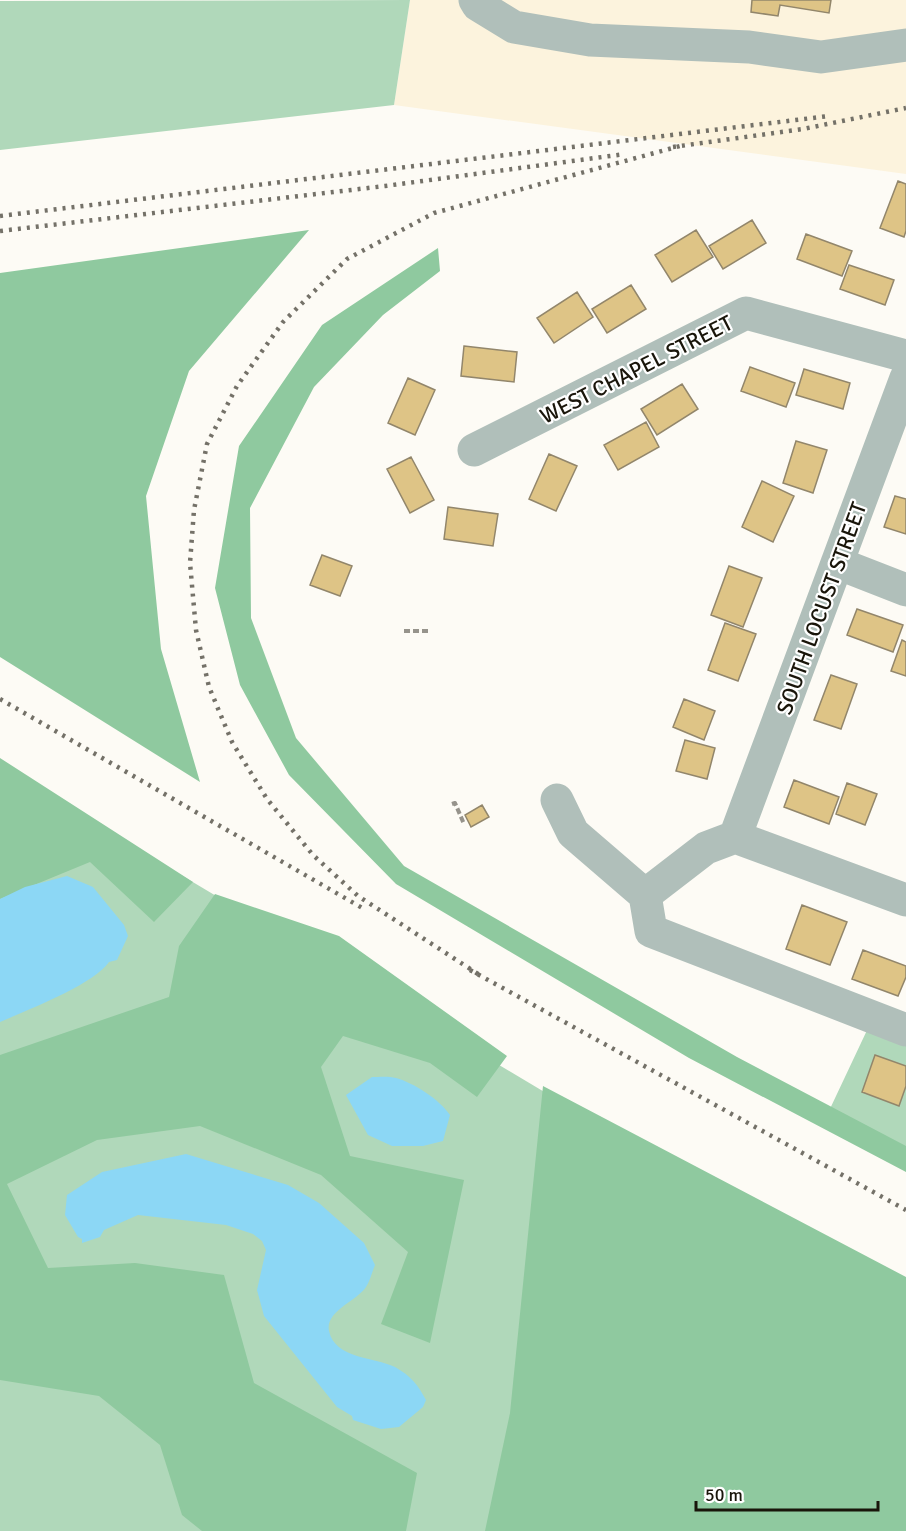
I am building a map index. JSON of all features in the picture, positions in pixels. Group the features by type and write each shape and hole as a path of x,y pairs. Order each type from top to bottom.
{"street":[{"path":"475,0 478,5 514,27 590,40 749,47 821,57 906,45"},
{"name":"WEST CHAPEL STREET","path":"474,450 746,313 906,356"},
{"name":"SOUTH LOCUST STREET","path":"735,837 906,378"},
{"path":"837,562 906,590"},
{"path":"557,800 573,833 645,895 651,931 906,1030"},
{"path":"645,895 706,848 735,837 906,900"}],"path":[{"path":"404,631 428,631"},
{"path":"453,804 455,803 464,824"}],"shaded area":[{"path":"410,0 906,0 906,174 394,105"}],"green space":[{"path":"410,0 394,105 0,150 0,1"},
{"path":"309,230 189,371 146,496 161,649 200,782 0,657 0,273"},
{"path":"438,248 440,271 383,315 314,387 250,508 251,618 296,738 404,866 737,1057 906,1146 906,1172 689,1058 396,884 289,775 240,685 215,588 239,446 322,325"},
{"path":"0,758 193,882 154,922 90,862 0,899"},
{"path":"0,767 906,1308 906,1531 0,1531"},
{"path":"215,894 339,936 507,1056 477,1097 430,1063 343,1036 321,1067 350,1156 464,1180 430,1343 381,1324 408,1252 321,1175 200,1126 97,1140 7,1184 48,1268 135,1263 224,1275 254,1383 417,1473 406,1531 202,1531 182,1515 160,1445 99,1396 0,1380 0,1055 169,997 179,946"},
{"path":"869,1026 906,1046 906,1156 828,1113"},
{"path":"543,1086 906,1277 906,1531 485,1531 510,1413"}],"water":[{"path":"67,876 93,887 124,925 128,936 117,960 109,962 101,971 75,988 0,1022 0,899 25,887"},
{"path":"372,1077 403,1080 426,1092 439,1103 450,1115 443,1141 423,1146 392,1146 368,1135 346,1095"},
{"path":"186,1154 288,1185 319,1203 364,1243 375,1265 370,1279 362,1292 332,1318 329,1331 339,1347 347,1352 395,1367 410,1377 426,1400 423,1407 399,1427 381,1429 353,1420 352,1416 337,1407 264,1316 257,1290 266,1250 262,1241 253,1234 226,1225 138,1215 104,1230 100,1237 82,1243 82,1239 78,1237 65,1215 67,1195 102,1172"}],"building":[{"path":"752,0 831,0 829,13 780,5 778,16 751,12"},
{"path":"898,181 906,184 904,237 880,228"},
{"path":"752,220 766,243 723,269 709,246"},
{"path":"696,230 713,257 672,282 655,255"},
{"path":"806,234 852,251 842,276 797,259"},
{"path":"849,265 894,280 885,305 840,289"},
{"path":"631,285 646,309 607,333 592,309"},
{"path":"577,292 593,317 554,343 537,318"},
{"path":"464,346 517,352 514,382 461,376"},
{"path":"750,367 795,383 786,407 741,391"},
{"path":"804,369 850,383 843,409 796,395"},
{"path":"408,378 435,390 415,435 388,423"},
{"path":"682,384 698,409 657,435 641,409"},
{"path":"646,422 659,447 618,470 604,445"},
{"path":"796,441 827,450 813,493 783,483"},
{"path":"549,454 577,466 556,511 529,499"},
{"path":"411,457 434,500 410,513 387,469"},
{"path":"762,481 794,496 773,542 742,527"},
{"path":"895,496 906,499 906,534 884,527"},
{"path":"448,507 498,514 493,546 444,539"},
{"path":"322,555 352,566 340,596 310,585"},
{"path":"729,566 762,578 743,627 711,615"},
{"path":"857,609 903,625 893,652 847,635"},
{"path":"725,623 756,634 738,681 708,670"},
{"path":"902,640 906,642 906,676 891,671"},
{"path":"831,675 857,684 841,729 814,720"},
{"path":"684,699 715,711 704,740 673,727"},
{"path":"685,740 715,748 707,779 676,771"},
{"path":"794,780 839,797 829,824 784,807"},
{"path":"847,783 877,794 865,825 836,814"},
{"path":"482,805 489,817 471,827 465,815"},
{"path":"802,905 847,922 830,965 786,949"},
{"path":"863,950 906,966 906,977 898,996 852,979"},
{"path":"875,1055 906,1066 906,1086 899,1106 862,1092"}],"railway":[{"path":"673,147 803,129 906,108"},
{"path":"0,216 829,116"},
{"path":"478,974 358,896 313,855 267,799 232,742 209,687 196,630 190,563 194,510 207,444 237,386 283,322 347,259 434,213 680,146"},
{"path":"0,231 385,186 625,154"},
{"path":"0,699 364,909"},
{"path":"470,970 906,1210"}]}
